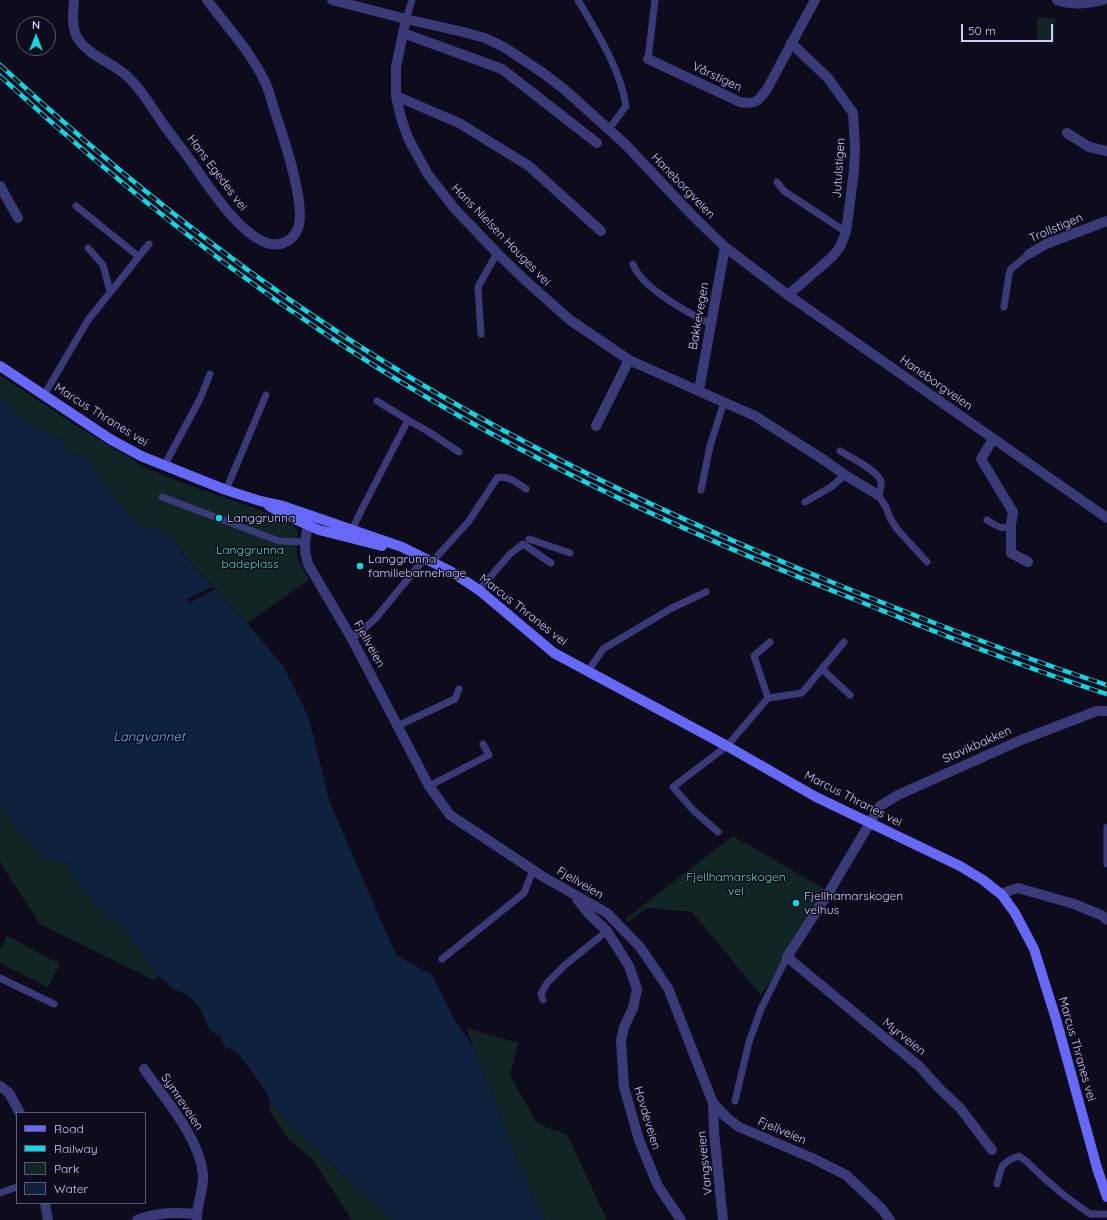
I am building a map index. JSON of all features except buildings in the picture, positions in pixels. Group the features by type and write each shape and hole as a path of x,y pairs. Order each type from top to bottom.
{"main road":[{"name":"Marcus Thranes vei","path":"0,366 110,439 141,456 226,490 315,517 351,534 402,547 450,571 479,590 554,653 727,746 816,797 960,866 983,880 1002,895 1015,913 1034,949 1056,1020 1097,1168 1107,1197"},
{"name":"Marcus Thranes vei","path":"260,501 281,513 327,533 351,534"}],"street":[{"name":"Hans Egedes vei","path":"74,0 73,19 75,32 88,51 117,68 131,79 195,166 207,186 238,223 262,241 272,244 282,243 290,240 298,228 300,218 300,208 287,146 265,82 252,57 207,0"},
{"name":"Haneborgveien","path":"332,0 485,38 504,47 543,73 564,89 625,144 692,215 725,247 788,295 1107,518"},
{"name":"Vårstigen","path":"648,59 740,102 749,104 759,100 767,89 815,0"},
{"path":"1057,0 1065,3 1078,4 1103,0"},
{"name":"Hans Nielsen Hauges vei","path":"406,19 396,67 396,96 401,118 408,138 426,173 454,208 498,253 526,281 570,320 629,360 699,390 754,416 824,460 844,475 878,495"},
{"path":"403,34 502,69 597,143"},
{"name":"Jutulstigen","path":"788,295 832,257 840,248 846,232 854,171 855,147 853,113 828,78 791,44"},
{"path":"396,96 459,123 528,166 601,231"},
{"path":"1067,133 1089,147 1107,151"},
{"path":"0,186 18,218"},
{"name":"Trollstigen","path":"1030,254 1046,244 1107,221"},
{"name":"Bakkevegen","path":"699,390 725,247"},
{"path":"596,426 629,360"},
{"path":"993,439 981,460 1013,512 1010,525 1011,553 1028,562"},
{"path":"298,512 308,525 315,517"},
{"name":"Fjellveien","path":"308,525 304,554 308,564 352,639 429,786 450,815 533,870 607,913 640,947 668,988 713,1103 726,1117 740,1127 812,1158 846,1175 882,1209 890,1220"},
{"name":"Stavikbakken","path":"870,824 880,806 898,795 1021,740 1097,711 1107,711"},
{"path":"787,957 829,892 870,824"},
{"path":"1002,895 1008,891 1018,888 1074,904 1100,915 1107,920"},
{"name":"Hovdeveien","path":"572,894 590,915 607,931 629,966 637,989 633,1008 624,1027 621,1041 624,1087 639,1140 658,1186 681,1220"},
{"name":"Myrveien","path":"787,957 919,1066 960,1108 992,1150"},
{"name":"Symreveien","path":"144,1069 183,1124 198,1154 203,1174 203,1187 197,1217"},
{"path":"0,1086 9,1093 19,1112"},
{"name":"Vangsveien","path":"713,1103 714,1132 723,1220"},
{"path":"45,1204 48,1220"},
{"path":"138,1220 147,1216 162,1213 197,1217"}],"lane":[{"path":"406,19 412,0"},
{"path":"578,0 606,49 624,96 626,106 609,129"},
{"path":"648,59 655,0"},
{"path":"777,182 784,191 846,232"},
{"path":"76,206 138,256"},
{"path":"44,395 88,320 149,244"},
{"path":"88,248 103,265 110,291"},
{"path":"481,334 478,287 498,253"},
{"name":"Trollstigen","path":"1004,307 1011,269 1030,254"},
{"path":"633,264 635,270 653,290 683,310 711,324"},
{"path":"164,466 200,399 210,374"},
{"path":"226,490 266,395"},
{"path":"377,401 459,452"},
{"path":"701,490 710,446 724,402"},
{"path":"351,534 408,420"},
{"path":"840,451 872,471 879,478 881,488 878,495 886,507 890,518 897,529 927,562"},
{"path":"805,502 831,487 844,475"},
{"path":"352,639 375,619 426,559 469,521 497,478 503,476 526,489"},
{"path":"162,497 279,541 305,542"},
{"path":"987,520 998,527 1007,528 1010,525"},
{"path":"529,539 570,553"},
{"path":"529,539 551,563"},
{"path":"479,590 510,554 529,539"},
{"path":"588,671 603,649 672,608 706,592"},
{"path":"768,698 754,656 770,642"},
{"path":"718,832 693,810 673,787 727,746 768,698 802,693 844,642"},
{"path":"822,669 850,696"},
{"path":"397,726 455,699 459,689"},
{"path":"429,786 489,755 483,744"},
{"path":"1107,827 1107,864"},
{"path":"442,959 524,893 533,870"},
{"path":"543,1000 541,994 547,983 565,965 607,931"},
{"path":"735,1102 749,1042 761,1009 787,957"},
{"path":"0,978 54,1004"},
{"path":"997,1184 1001,1169 1004,1165 1008,1160 1018,1156 1026,1161 1044,1179 1065,1196 1090,1214 1107,1214"},
{"path":"0,1193 16,1187"}],"green space":[{"path":"1037,18 1055,18 1055,41 1037,40"},
{"name":"Langgrunna badeplass","path":"0,375 74,424 146,468 180,482 285,519 297,530 297,557 309,580 247,623 184,555 172,538 146,530 130,517 85,458 68,453 64,440 27,423 0,396"},
{"path":"0,802 12,824 65,861 72,869 94,904 120,923 158,976 154,980 40,924 0,862"},
{"name":"Fjellhamarskogen vel","path":"733,836 828,891 761,995 692,912 647,908 628,922 625,919"},
{"path":"7,936 60,964 48,987 0,963 0,949"},
{"path":"466,1028 518,1043 510,1075 536,1122 552,1130 567,1134 607,1220 545,1220 532,1196"},
{"path":"267,1098 284,1120 391,1220 352,1220 314,1161 288,1138 269,1110 271,1109"}],"water":[{"name":"Langvannet","path":"0,396 27,423 64,440 68,453 85,458 130,517 146,530 157,526 173,539 183,555 247,623 283,666 308,716 330,803 396,955 432,975 455,1021 473,1046 532,1196 545,1220 391,1220 284,1120 267,1098 267,1093 237,1053 224,1046 220,1035 219,1036 209,1030 200,1008 186,994 175,990 158,976 120,923 94,904 71,873 72,869 66,861 61,865 44,858 12,824 0,802"}],"pier":[{"path":"214,586 215,589 189,603 187,599"},
{"path":"158,976 175,990 186,994 200,1008 209,1030 211,1030 215,1035 222,1036 221,1038 224,1046 237,1053 267,1093 270,1104 245,1065 235,1054 223,1047 219,1038 214,1037 210,1032 208,1032 198,1009 191,1001 185,996 174,992 156,978"}],"railway":[{"path":"0,65 118,169 199,234 284,296 327,325 446,399 631,495 759,552 964,635 1107,685"},
{"path":"0,76 88,154 178,228 272,298 370,363 489,433 612,495 738,552 926,628 1107,694"}],"place":[{"name":"Langgrunna","path":"219,518"},
{"name":"Langgrunna familiebarnehage","path":"360,566"},
{"name":"Fjellhamarskogen velhus","path":"796,903"}]}
